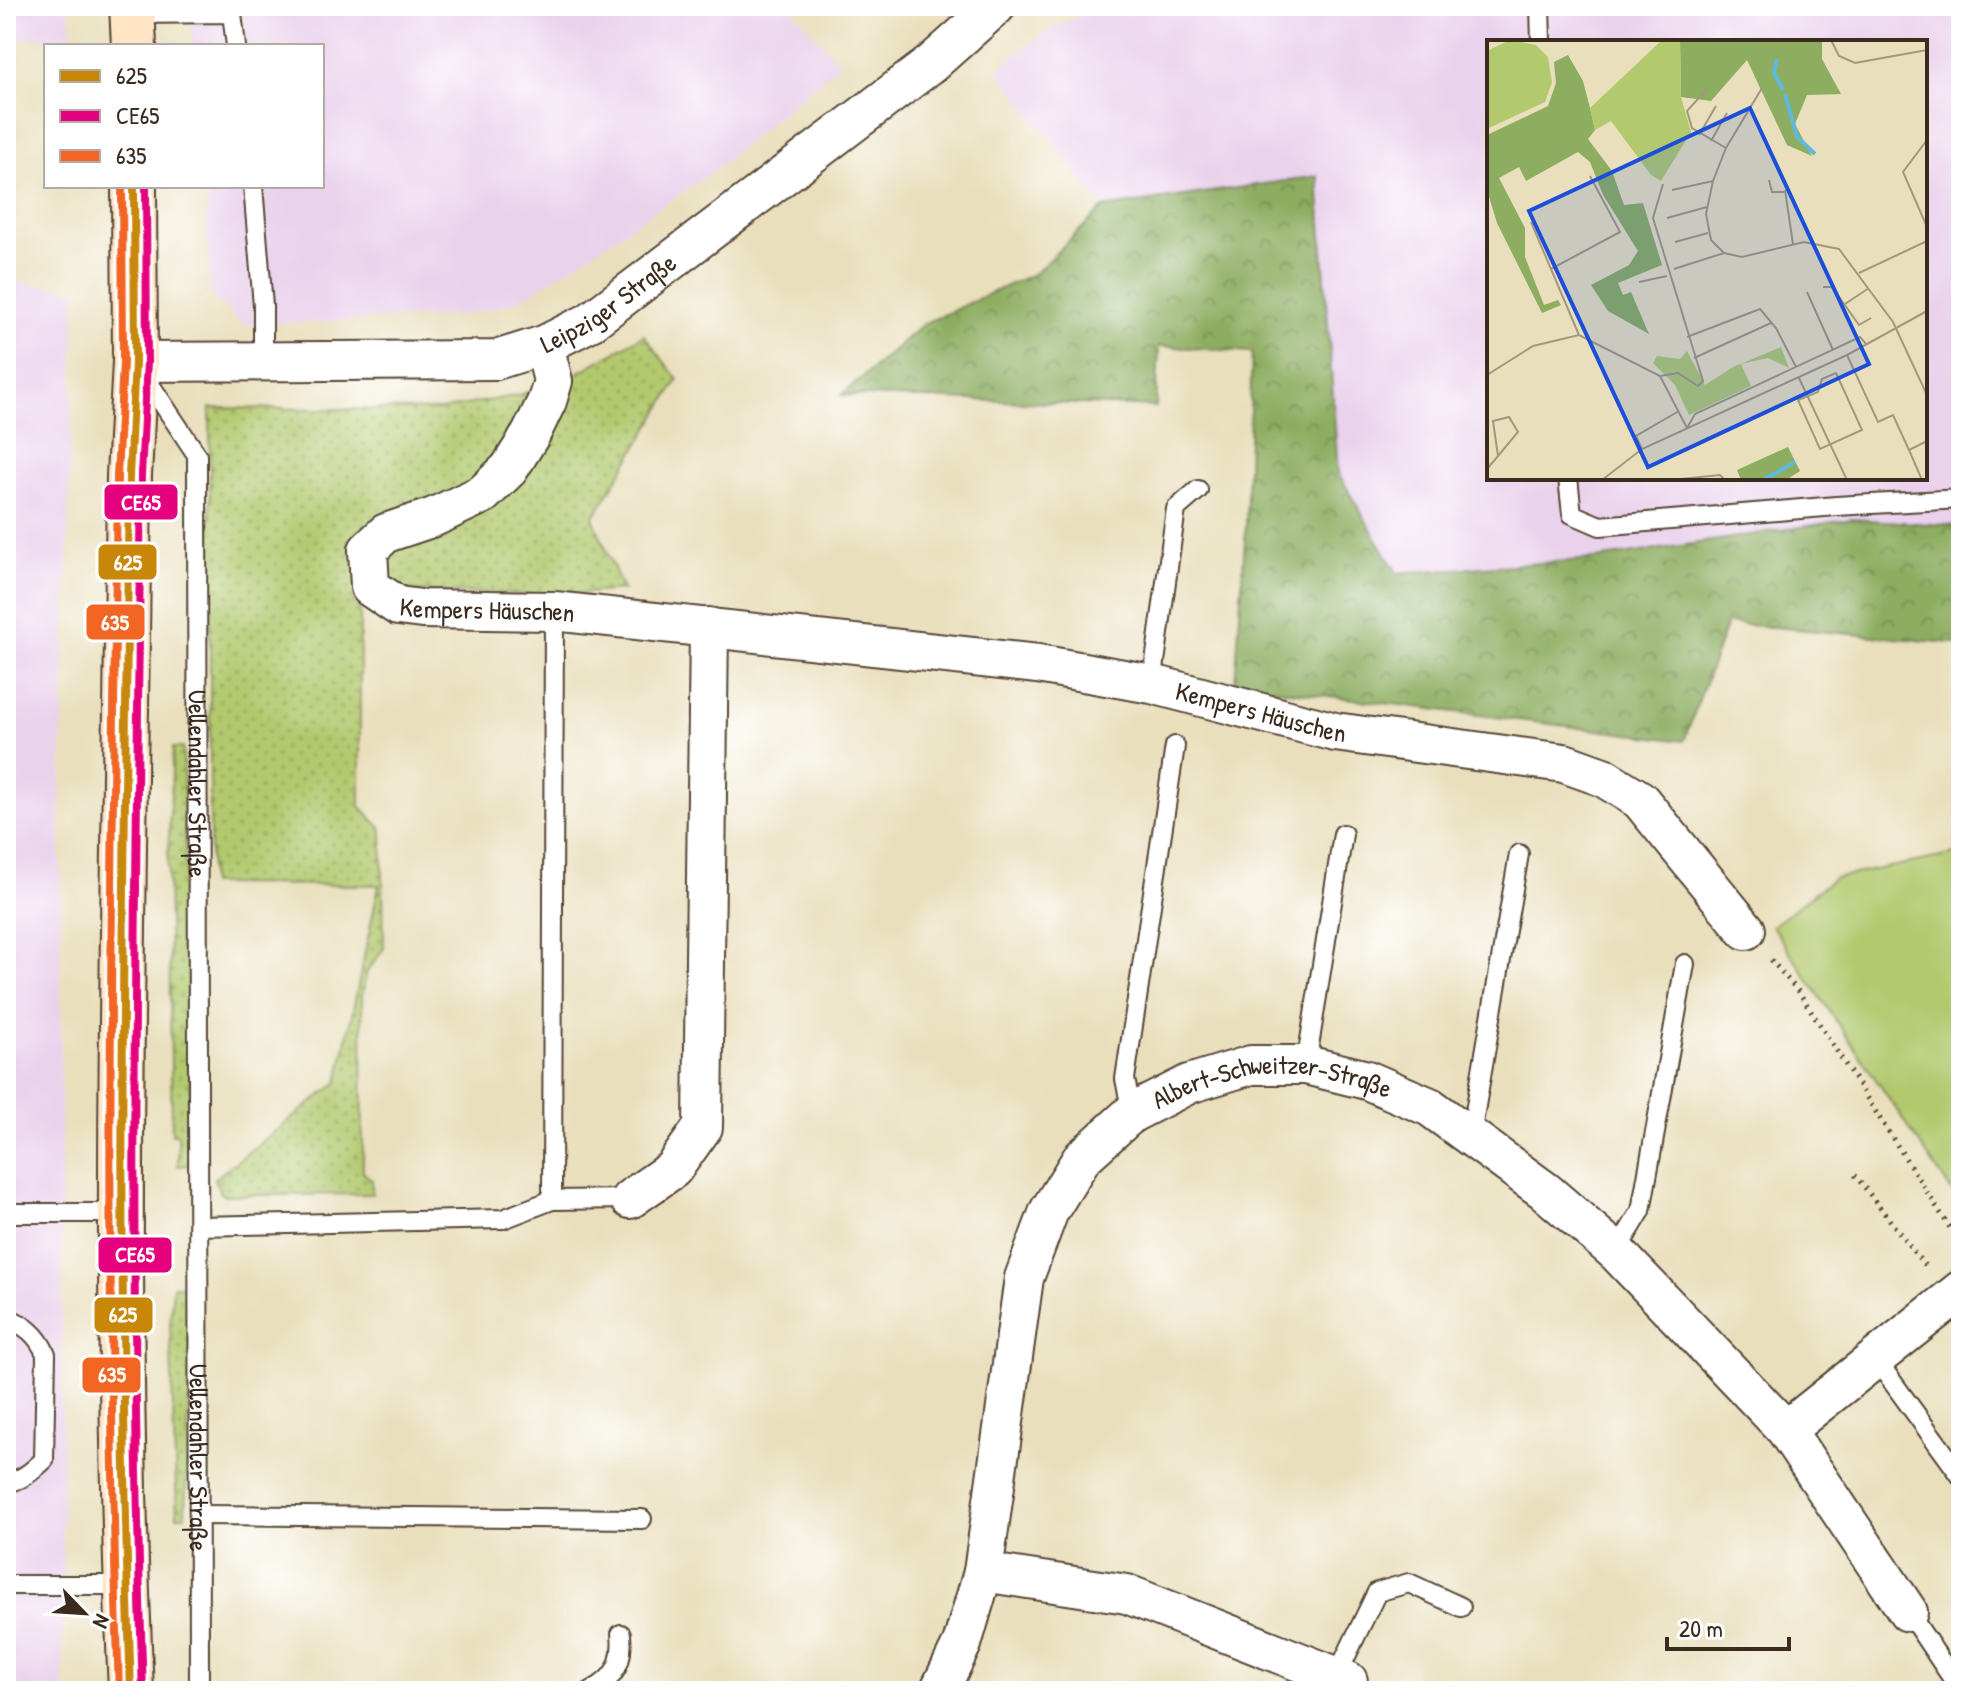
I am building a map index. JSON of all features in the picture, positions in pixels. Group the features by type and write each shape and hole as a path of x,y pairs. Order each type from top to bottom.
{"main road":[{"path":"131,1691 126,1585 122,1213 129,476 135,362 134,188"}],"street":[{"name":"Leipziger Straße","path":"135,362 496,360 544,345 590,322 931,64 996,6"},
{"name":"Kempers Häuschen","path":"544,345 553,381 531,434 509,469 483,494 434,517 386,533 368,550 370,587 398,606 554,611 1038,664 1152,684 1335,732 1564,763 1603,777 1640,800 1746,930"},
{"path":"630,1199 673,1169 703,1127 709,627"},
{"name":"Albert-Schweitzer-Straße","path":"939,1691 962,1644 983,1572 1024,1278 1049,1211 1082,1158 1132,1113 1189,1084 1251,1065 1306,1065 1367,1080 1417,1101 1471,1135 1545,1191 1616,1252 1786,1430 1908,1612"},
{"path":"1786,1430 1875,1358 1957,1301"},
{"path":"983,1572 1127,1594 1342,1679"}],"lane":[{"path":"1540,6 1541,40"},
{"path":"133,22 232,13 236,44"},
{"path":"253,188 263,306 263,361"},
{"name":"Uellendahler Straße","path":"135,362 197,455 199,1691"},
{"path":"1568,480 1572,514 1600,526 1961,499"},
{"path":"1152,684 1176,509 1198,490"},
{"path":"552,1200 554,611"},
{"path":"1132,1113 1125,1079 1175,746"},
{"path":"1306,1065 1343,834"},
{"path":"1471,1135 1519,854"},
{"path":"1616,1252 1641,1211 1685,964"},
{"path":"199,1226 503,1219 552,1200 630,1199"},
{"path":"6,1213 122,1213"},
{"path":"6,1317 24,1325 39,1339 46,1354 44,1460 28,1474 6,1482"},
{"path":"1875,1358 1961,1476"},
{"path":"199,1515 642,1519"},
{"path":"1342,1679 1377,1592 1409,1583 1461,1607"},
{"path":"6,1585 126,1585"},
{"path":"1908,1612 1961,1691"},
{"path":"591,1691 616,1673 623,1652 621,1634"}],"path":[{"path":"1746,930 1799,992 1961,1245"},
{"path":"1855,1175 1957,1301"}],"shaded area":[{"path":"6,6 68,6 72,36 6,39"},
{"path":"189,6 789,6 840,64 708,175 516,302 465,315 243,325 210,294 206,188 324,188 324,44 193,44"},
{"path":"1106,6 1961,6 1961,526 1852,519 1597,559 1397,573 1338,473 1318,176 1103,208 997,69 1055,26"},
{"path":"6,281 75,290 60,813 63,1691 6,1691"}],"green space":[{"path":"1318,176 1338,473 1397,573 1597,559 1852,519 1961,526 1961,644 1727,623 1684,741 1235,684 1246,525 1252,352 1159,346 1156,407 842,395 923,324 1035,273 1103,208"},
{"path":"644,335 678,380 593,518 623,590 560,595 408,591 351,597 360,610 360,806 382,829 384,948 367,972 362,994 363,1172 372,1180 372,1194 222,1195 214,1179 338,1082 379,885 210,884 210,408 440,410 519,395 574,375"},
{"path":"173,748 183,748 192,1165 178,1166 178,1134 172,1134 168,857"},
{"path":"1961,853 1961,1205 1772,926 1834,878"},
{"path":"173,1286 193,1286 185,1516 177,1516 170,1324"}],"transit line":[{"name":"635","path":"119,1691 114,1539 110,1084 117,476 123,362 122,188"},
{"name":"625","path":"131,1691 126,1539 122,1084 129,476 135,362 134,188"},
{"name":"CE65","path":"143,1691 138,1539 134,1084 141,476 147,362 146,188"}]}
